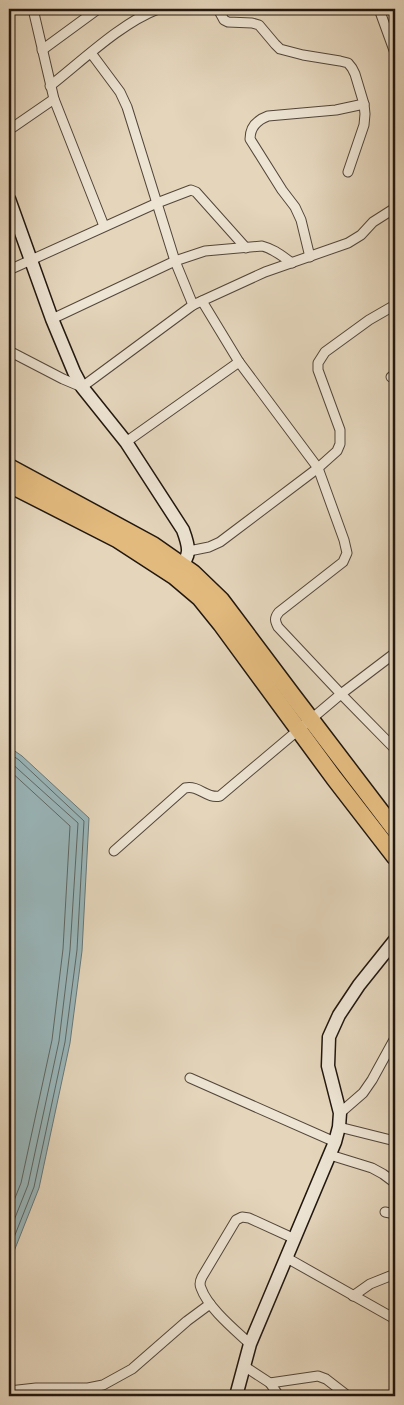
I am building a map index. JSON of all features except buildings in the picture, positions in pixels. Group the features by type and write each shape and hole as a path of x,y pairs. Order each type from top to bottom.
{"highway":[{"path":"9,466 139,537 182,564 203,581 226,605 292,696 334,778 395,857"},
{"path":"9,484 117,539 182,564"},
{"path":"305,724 395,830"}],"street":[{"path":"33,9 54,99 104,226"},
{"path":"42,50 98,9"},
{"path":"50,86 111,37 147,13 158,9"},
{"path":"218,9 224,20 228,22 259,25 280,49 303,55 340,60 348,63 352,68 364,104 364,125 348,172"},
{"path":"379,9 395,53"},
{"path":"91,53 120,92 127,108 175,261 193,305"},
{"path":"9,130 54,99"},
{"path":"310,257 301,220 295,207 250,139 250,132 260,120 268,116 336,110 364,104"},
{"path":"9,270 187,190 196,192 246,248"},
{"path":"9,199 52,319 74,372 82,387 126,442 183,530 188,542 182,564"},
{"path":"82,387 193,305 265,272 348,243 395,208"},
{"path":"52,319 175,261 205,251 262,246 269,248 292,263"},
{"path":"202,301 238,362 318,468 347,553 344,562 279,612 275,621 395,750"},
{"path":"182,564 220,542 318,468 337,451 341,437 340,430 318,370 318,363 325,352 395,305"},
{"path":"9,351 82,387"},
{"path":"126,442 238,362"},
{"path":"114,851 185,788 192,787 215,797 220,796 305,724 395,653"},
{"path":"236,1396 250,1344 336,1142 340,1113 328,1066 329,1037 339,1015 354,992 395,940"},
{"path":"340,1113 363,1093 395,1038"},
{"path":"190,1078 336,1142"},
{"path":"339,1127 395,1141"},
{"path":"330,1155 372,1168 395,1182"},
{"path":"385,1212 395,1214"},
{"path":"250,1344 210,1304 200,1287 200,1282 236,1220 242,1217 249,1218 296,1239"},
{"path":"287,1258 395,1319"},
{"path":"353,1296 370,1284 395,1274"},
{"path":"9,1391 36,1388 88,1388 104,1385 132,1369 180,1327 210,1304"},
{"path":"244,1366 270,1383 279,1396"},
{"path":"270,1383 318,1376 326,1379 348,1396"},
{"path":"102,1396 104,1385"}],"water":[{"path":"9,747 22,756 89,818 82,951 70,1043 39,1188 9,1264"}]}
